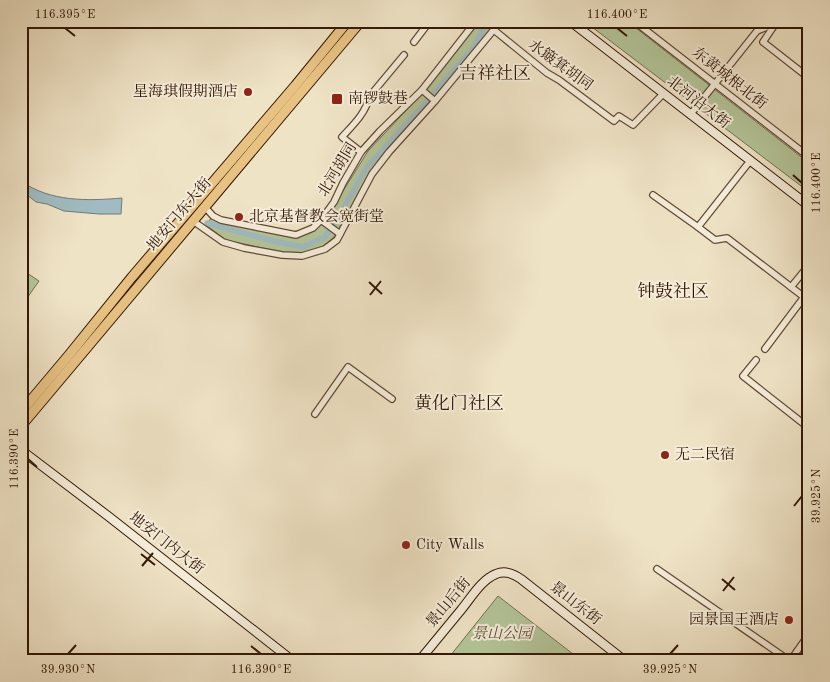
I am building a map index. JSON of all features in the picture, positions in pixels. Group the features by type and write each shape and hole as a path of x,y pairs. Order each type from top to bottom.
{"main road":[{"name":"地安门东大街","path":"21,412 348,21"},
{"name":"地安门东大街","path":"21,426 361,21"},
{"name":"北河沿大街","path":"574,22 690,115 809,206"},
{"name":"地安门内大街","path":"21,450 293,661"},
{"name":"景山后街","path":"420,661 479,587 491,577 506,572"},
{"name":"景山东街","path":"506,572 521,579 625,661"}],"street":[{"path":"414,42 430,21"},
{"name":"北河胡同","path":"321,220 334,202 361,152 380,130 422,90 476,21"},
{"path":"193,221 223,242 244,248 282,255 302,256 325,249 337,240 372,174 501,21"},
{"name":"东黄城根北街","path":"634,21 809,157"},
{"path":"690,115 757,31 777,22"},
{"path":"777,22 763,42 809,78"},
{"name":"水簸箕胡同","path":"494,30 547,73 614,121 619,116 633,125 664,94"},
{"path":"361,152 342,137 360,116 368,104 369,97 404,55"},
{"path":"422,90 435,101"},
{"path":"698,226 750,161"},
{"path":"653,195 715,240 728,238 804,297 765,349"},
{"path":"205,207 213,216 221,220 296,235 313,228 321,220 340,234"},
{"path":"790,287 809,265"},
{"path":"756,360 744,376 809,428"},
{"path":"315,414 348,368 392,400"},
{"path":"657,569 790,661 809,634"}],"green space":[{"path":"480,21 498,21 430,105 373,170 334,237 322,247 306,255 290,254 226,240 206,225 212,217 302,235 316,229 328,215 368,151 415,101"},
{"path":"584,21 627,21 809,163 809,192"},
{"path":"21,269 39,281 25,301 21,298"},
{"name":"景山公园","path":"498,596 582,661 446,661"}],"water":[{"path":"21,181 44,193 57,196 96,200 122,198 121,214 64,211 36,202 21,190"}],"waterway":[{"path":"207,223 303,247 325,237 367,167 473,48 488,21"}],"place":[{"name":"星海琪假期酒店","path":"248,92"},
{"name":"南锣鼓巷","path":"337,99"},
{"name":"北京基督教会宽街堂","path":"239,217"},
{"name":"无二民宿","path":"665,455"},
{"name":"City Walls","path":"406,545"},
{"name":"园景国王酒店","path":"789,620"}],"district":[{"name":"吉祥社区","path":"495,74"},
{"name":"钟鼓社区","path":"673,292"},
{"name":"黄化门社区","path":"459,404"}]}
